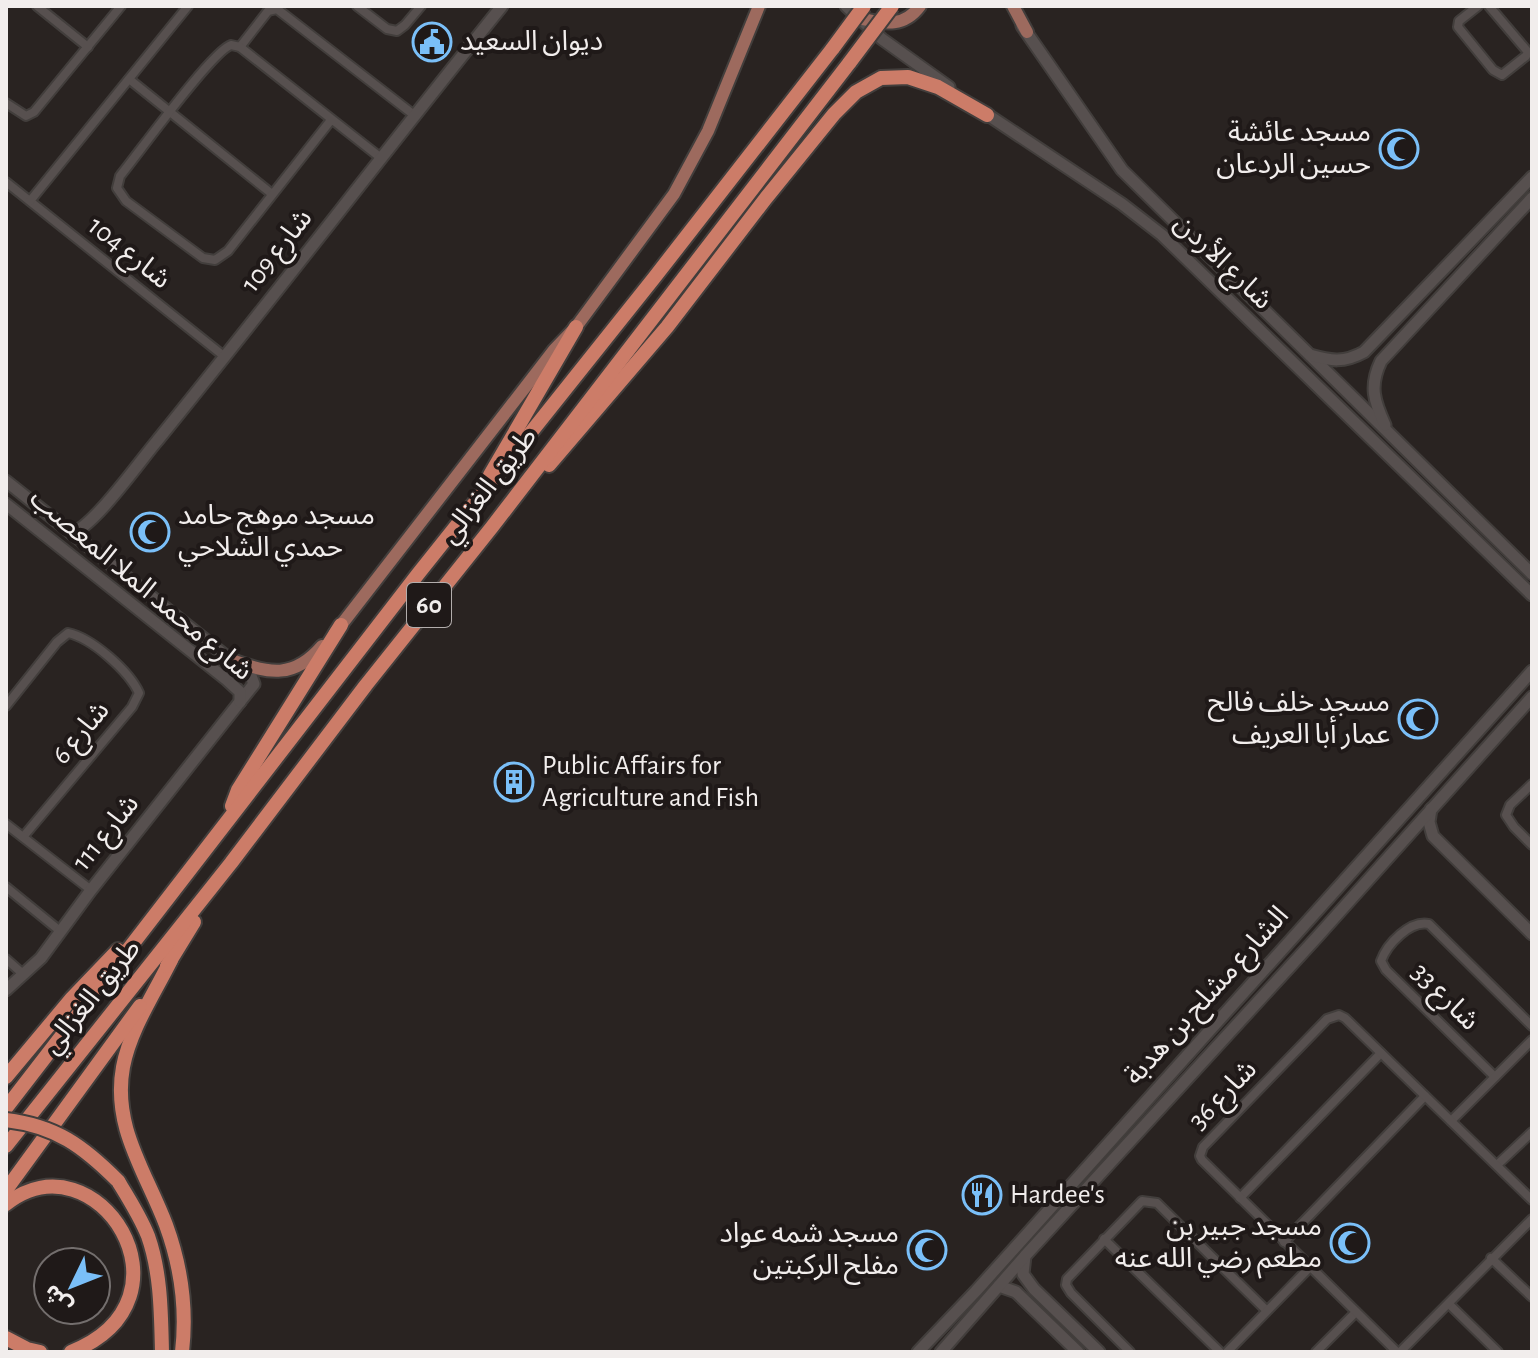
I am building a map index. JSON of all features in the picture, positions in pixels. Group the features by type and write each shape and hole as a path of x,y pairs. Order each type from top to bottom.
{"highway":[{"name":"طريق الغزالي","path":"6,1146 231,863 892,6"},
{"name":"طريق الغزالي","path":"6,1108 167,902 225,822 861,12"},
{"path":"492,527 667,327 766,198 834,114 856,92 881,78 908,77 946,91 987,115"},
{"path":"479,498 506,443 576,327"},
{"path":"225,822 238,790 341,625"},
{"path":"6,1190 113,1045 171,960 231,863"},
{"path":"6,1077 81,988 167,902"},
{"path":"171,960 129,1046 123,1065 121,1090 123,1119 131,1150 164,1221 180,1270 182,1352"},
{"path":"6,1120 45,1128 76,1142 118,1181 147,1232 154,1254 160,1290 162,1352"},
{"path":"6,1204 28,1192 56,1187 79,1192 95,1199 128,1239 133,1268 128,1302 115,1323 99,1338 71,1352"},
{"path":"6,1338 40,1352"},
{"path":"6,1347 11,1352"}],"main road":[{"path":"861,12 895,24 908,18 920,6"},
{"path":"1010,6 1027,32"},
{"path":"232,660 259,670 291,670 310,660 341,625 658,219 708,131 759,7"}],"street":[{"path":"37,6 88,47"},
{"path":"6,103 26,116 34,112 121,6"},
{"path":"30,201 188,6"},
{"path":"357,6 387,29 397,31 421,6"},
{"name":"شارع 109","path":"71,533 88,525 502,6"},
{"name":"شارع الأردن","path":"846,6 861,12 987,115 1122,204 1162,235 1532,595"},
{"path":"1478,6 1459,21 1458,27 1493,70 1502,75 1508,73 1528,52 1489,6"},
{"path":"240,47 268,11 277,9 414,115"},
{"name":"شارع الأردن","path":"1027,32 1122,170 1532,574"},
{"path":"331,120 228,251 215,260 203,258 126,201 117,188 120,176 170,113 224,47 231,45 240,47 381,158"},
{"path":"129,79 272,194"},
{"path":"1309,354 1332,362 1364,352 1532,177"},
{"name":"شارع 104","path":"6,182 225,357"},
{"path":"1389,433 1374,402 1372,390 1381,361 1532,198"},
{"path":"1201,274 1203,264 1209,264 1244,292"},
{"path":"1418,294 1418,305 1429,307"},
{"path":"1410,476 1425,485 1450,510 1457,507 1456,497"},
{"name":"شارع محمد الملا المعصب","path":"6,481 232,660 254,681 240,702"},
{"name":"شارع محمد الملا المعصب","path":"6,504 236,688 240,692 240,702"},
{"path":"86,545 88,525"},
{"name":"شارع 6","path":"6,706 57,642 68,633 81,636 132,678 139,693 132,707 23,837"},
{"path":"191,651 203,637"},
{"name":"الشارع مشلح بن هدبة","path":"918,1352 1532,671"},
{"name":"شارع 111","path":"6,990 41,958 240,702"},
{"name":"الشارع مشلح بن هدبة","path":"941,1352 1530,702"},
{"path":"1532,784 1510,805 1506,815 1532,845"},
{"path":"1431,809 1429,822 1433,836 1532,934"},
{"path":"6,824 91,890"},
{"path":"1406,836 1433,836"},
{"path":"6,887 60,931"},
{"name":"شارع 33","path":"1495,1077 1386,970 1381,961 1384,953 1411,925 1419,922 1429,924 1532,1026"},
{"path":"1305,924 1303,930 1306,935 1312,938 1318,936"},
{"path":"6,959 23,974"},
{"name":"شارع 36","path":"1381,1053 1345,1018 1339,1015 1327,1019 1201,1151 1202,1160 1398,1352"},
{"path":"1451,1121 1532,1040"},
{"path":"1240,1198 1381,1053 1532,1200"},
{"path":"1284,1242 1425,1096"},
{"path":"1497,1165 1532,1132"},
{"path":"1130,1352 1066,1285 1069,1274 1142,1201 1157,1203 1266,1310"},
{"path":"1398,1352 1532,1219"},
{"path":"1104,1239 1220,1352"},
{"path":"1025,1256 1023,1274 1034,1289 1099,1352"},
{"path":"1491,1258 1532,1297"},
{"path":"1227,1352 1310,1267"},
{"path":"999,1286 1016,1292 1078,1352"},
{"path":"1449,1304 1498,1352"},
{"path":"1316,1352 1356,1312"},
{"path":"948,1319 952,1327 962,1329"},
{"path":"931,1338 940,1339 941,1352"}],"place":[{"name":"ديوان السعيد","path":"432,42"},
{"name":"مسجد عائشة حسين الردعان","path":"1399,149"},
{"name":"مسجد موهج حامد حمدي الشلاحي","path":"150,532"},
{"name":"مسجد خلف فالح عمار أبا العريف","path":"1418,719"},
{"name":"Public Affairs for Agriculture and Fish","path":"514,782"},
{"name":"Hardee's","path":"982,1195"},
{"name":"مسجد جبير بن مطعم رضي الله عنه","path":"1350,1243"},
{"name":"مسجد شمه عواد مفلح الركبتين","path":"927,1250"}]}
